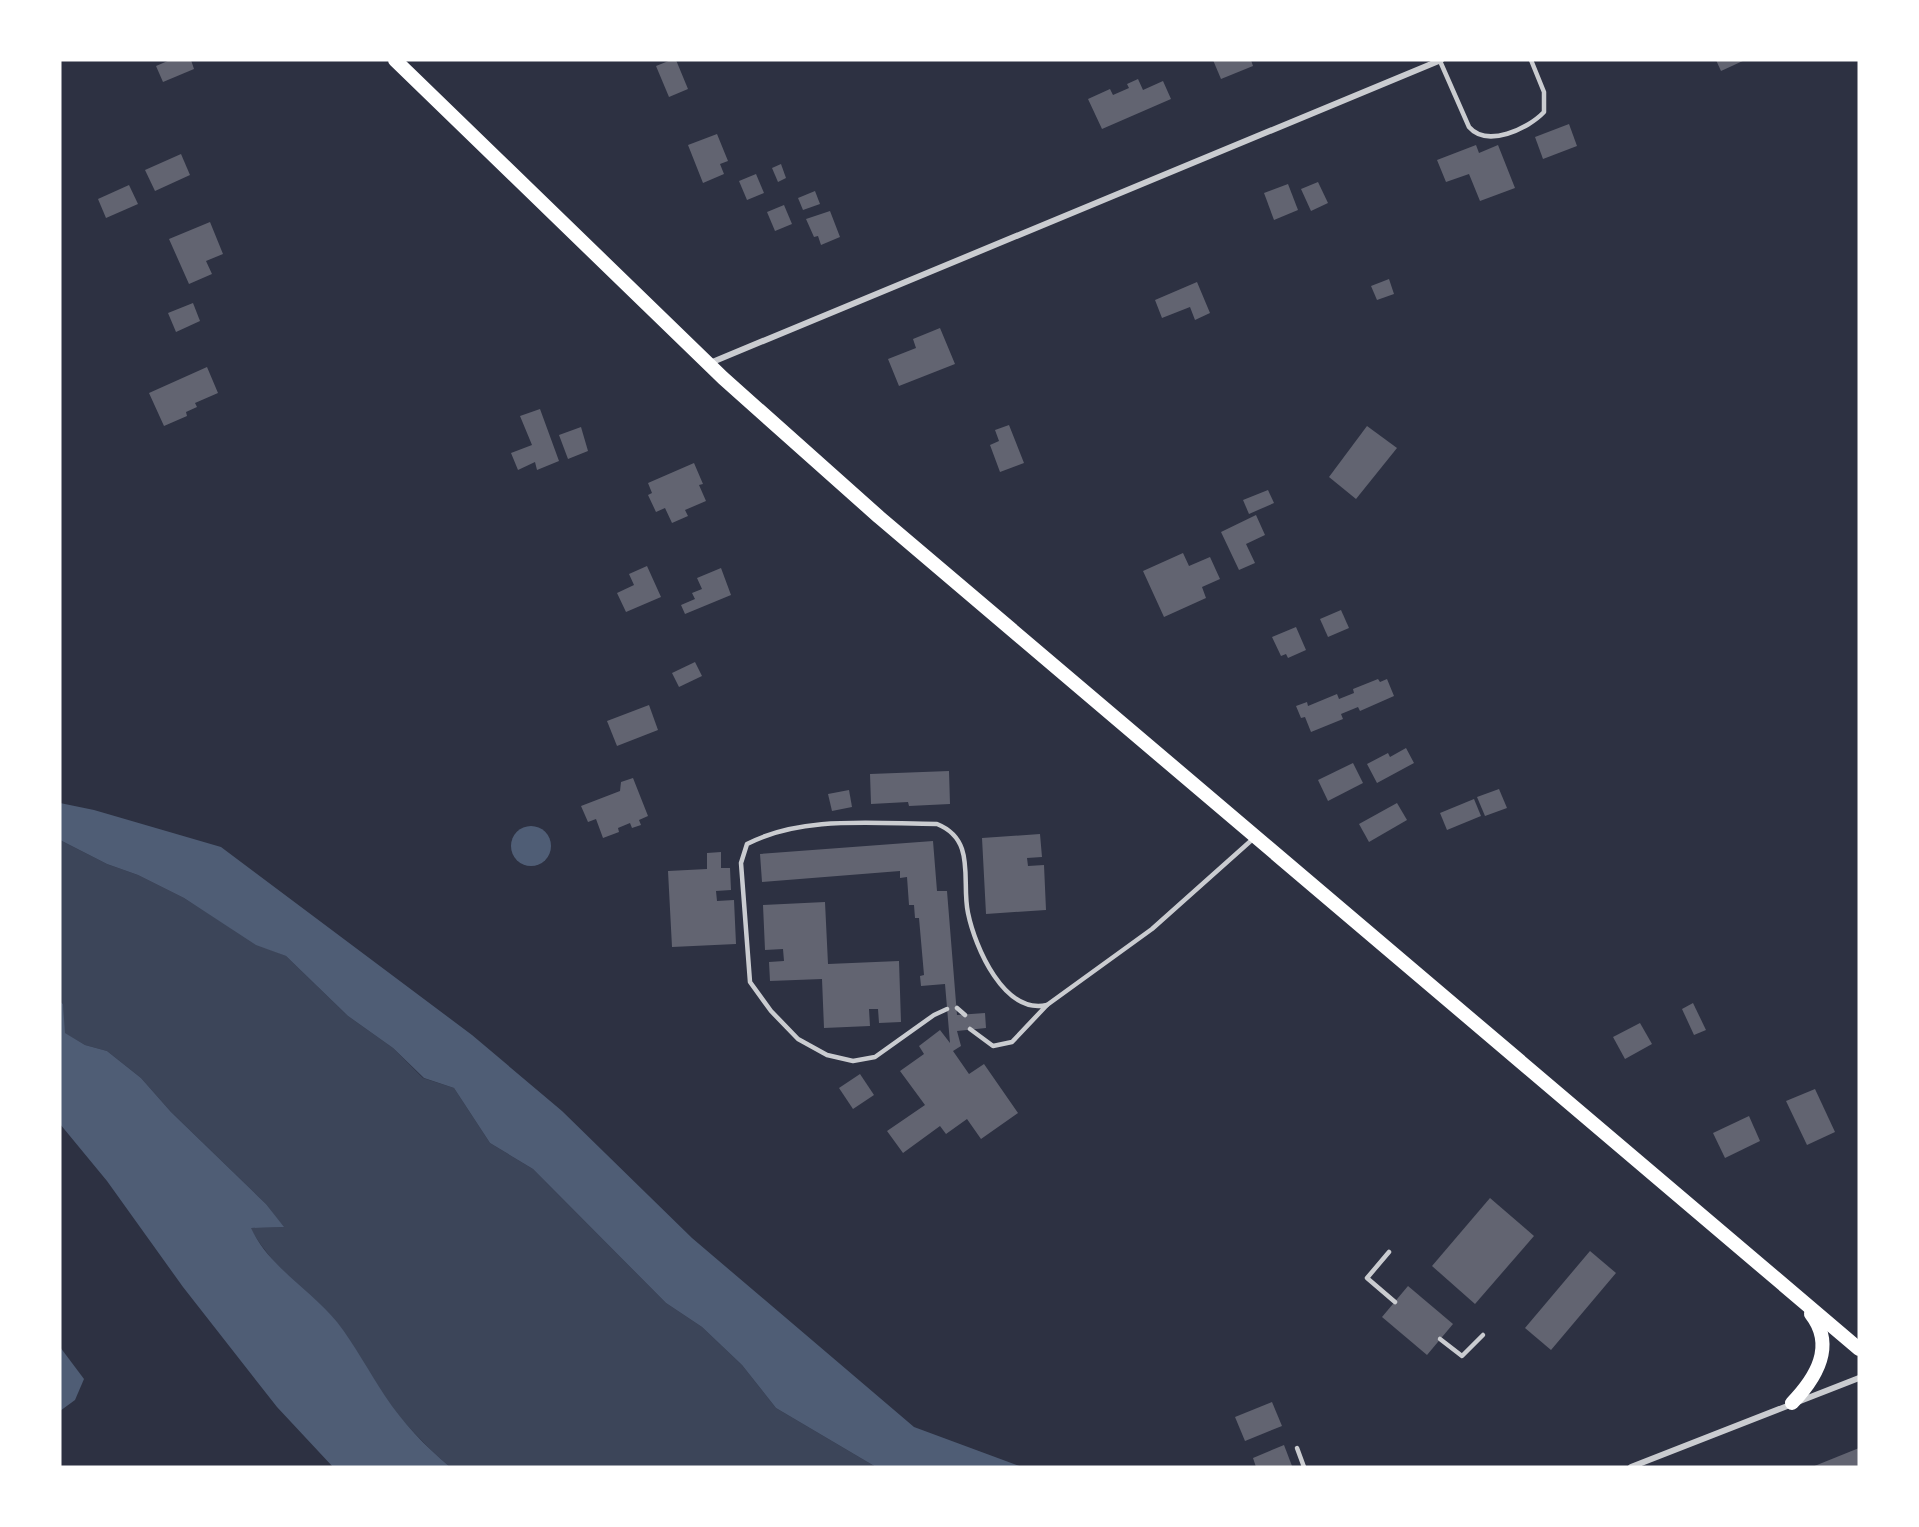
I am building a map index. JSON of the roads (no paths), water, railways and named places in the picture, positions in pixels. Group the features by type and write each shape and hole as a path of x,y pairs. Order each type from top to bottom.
{"main road":[{"path":"395,60 709,363 879,517 1859,1349"},
{"path":"1792,1403 1808,1386 1822,1358 1820,1325 1797,1296"}],"street":[{"path":"709,363 1441,60"},
{"path":"1631,1467 1859,1378"}],"lane":[{"path":"1441,60 1469,128 1476,135 1485,138 1495,137 1525,125 1537,119 1544,112 1544,92 1531,60"},
{"path":"947,1009 934,1015 875,1057 853,1061 827,1055 798,1039 771,1011 750,982 741,863 747,844 763,836 821,824 937,824 950,829 958,839 964,858 968,913 988,968 1009,996 1036,1008 1047,1005"},
{"path":"970,1029 993,1046 1012,1042 1047,1005 1152,929 1256,836"},
{"path":"957,1008 965,1015"},
{"path":"1389,1252 1367,1278 1395,1302"},
{"path":"1440,1340 1462,1356 1484,1335"},
{"path":"1297,1448 1304,1467"}]}
